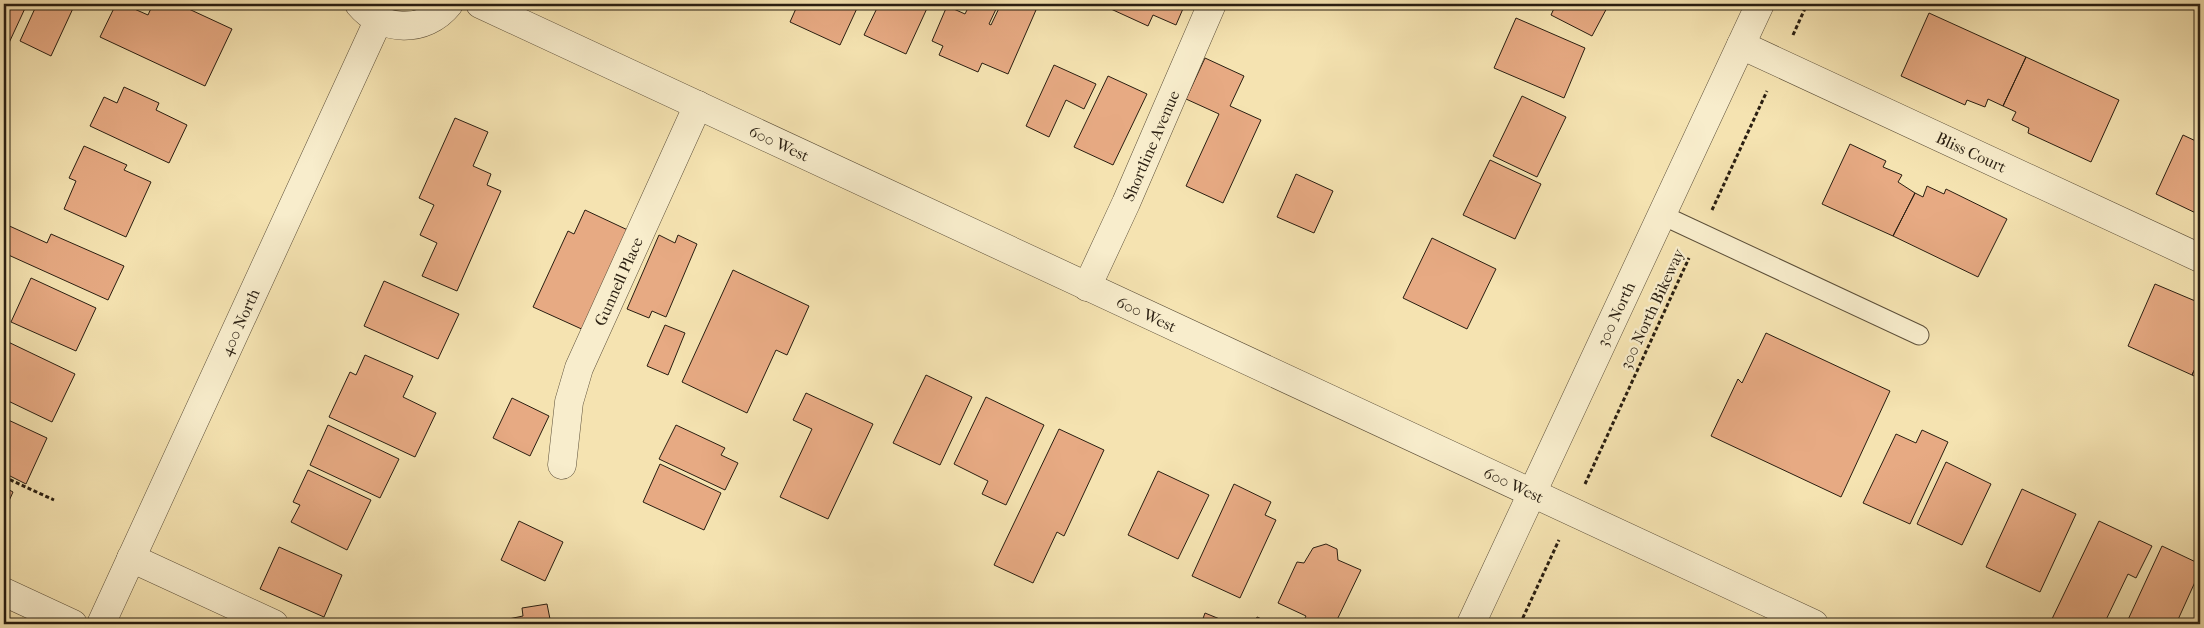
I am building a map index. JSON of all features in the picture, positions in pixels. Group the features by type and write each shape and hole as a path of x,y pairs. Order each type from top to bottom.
{"street":[{"path":"369,12 393,25 408,26 423,23 437,16 449,4"},
{"name":"600 West","path":"480,4 1814,624"},
{"name":"Shortline Avenue","path":"1087,287 1126,203 1212,4"},
{"name":"300 North","path":"1472,624 1760,4"},
{"name":"400 North","path":"101,624 369,12"},
{"name":"Bliss Court","path":"1741,46 2200,258"},
{"name":"Gunnell Place","path":"562,465 569,402 579,368 698,105"},
{"path":"131,558 274,624"},
{"path":"4,592 73,624"}],"lane":[{"path":"1662,215 1919,335"}],"path":[{"name":"300 North Bikeway","path":"1520,624 1807,4"},
{"path":"4,477 54,500"}],"building":[{"path":"4,4 27,4 8,45 4,43"},
{"path":"37,4 75,4 51,56 20,41"},
{"path":"116,4 123,4 148,15 153,4 178,4 232,29 205,86 100,37"},
{"path":"798,4 859,4 840,45 790,22"},
{"path":"879,4 929,4 906,54 864,35"},
{"path":"970,4 990,4 997,7 989,24 991,25 1001,4 1021,4 1036,10 1008,74 982,63 978,72 939,55 943,46 932,41 947,6 965,14"},
{"path":"1100,4 1185,4 1176,25 1153,15 1148,26"},
{"path":"1556,4 1609,4 1592,36 1551,15"},
{"path":"1929,13 2026,57 2003,106 1988,99 1985,107 1967,100 1965,105 1901,76"},
{"path":"1516,18 1585,48 1564,98 1494,68"},
{"path":"2026,57 2119,100 2091,162 2028,133 2029,128 2012,120 2016,112 2003,106"},
{"path":"1205,58 1244,76 1230,106 1261,120 1223,203 1186,186 1219,114 1186,99"},
{"path":"1054,65 1096,84 1084,109 1066,100 1049,137 1026,126"},
{"path":"1108,76 1147,94 1113,165 1074,147"},
{"path":"124,87 159,103 156,110 187,125 169,163 90,126 104,97 117,103"},
{"path":"1522,96 1566,117 1537,177 1493,156"},
{"path":"455,118 488,132 473,166 491,174 487,185 501,191 457,291 422,276 437,243 420,235 434,205 419,198"},
{"path":"2183,135 2200,143 2200,215 2156,194"},
{"path":"1850,144 1886,161 1883,167 1902,175 1898,182 1915,193 1893,236 1822,204"},
{"path":"84,146 127,165 124,170 151,182 126,237 64,209 76,181 69,178"},
{"path":"1490,160 1541,184 1515,239 1463,215"},
{"path":"1296,174 1333,191 1314,233 1277,217"},
{"path":"1927,186 1944,194 1946,189 2007,219 1978,277 1893,236 1915,193 1923,197"},
{"path":"585,210 632,232 586,331 533,307 568,231 574,234"},
{"path":"5,224 47,243 51,234 124,266 108,300 4,253"},
{"path":"659,235 675,243 678,235 697,244 666,317 652,311 649,318 627,309"},
{"path":"1432,238 1496,269 1467,329 1403,298"},
{"path":"733,270 809,306 787,355 776,350 747,413 682,382"},
{"path":"31,278 96,308 76,351 11,322"},
{"path":"384,281 459,314 438,359 364,326"},
{"path":"2155,284 2200,303 2200,358 2192,375 2128,346"},
{"path":"665,325 685,333 668,375 647,366"},
{"path":"1766,333 1890,391 1841,497 1711,436 1738,379 1742,383"},
{"path":"4,340 75,374 52,422 4,399"},
{"path":"365,355 413,376 403,397 436,413 415,457 329,417 350,372 356,375"},
{"path":"2200,358 2200,379 2192,375"},
{"path":"926,375 972,397 940,465 893,443"},
{"path":"806,393 873,424 828,519 780,497 812,429 793,420"},
{"path":"986,397 1044,425 1006,505 982,494 988,481 954,464"},
{"path":"512,398 549,416 530,456 493,438"},
{"path":"4,418 47,438 26,484 4,473"},
{"path":"328,425 399,459 380,498 310,465"},
{"path":"676,425 725,448 721,455 738,463 725,490 659,459"},
{"path":"1059,429 1104,450 1064,536 1057,532 1033,583 994,565"},
{"path":"1922,430 1948,442 1910,524 1863,503 1896,434 1916,443"},
{"path":"1946,462 1991,484 1962,545 1917,524"},
{"path":"660,464 721,493 704,530 643,502"},
{"path":"308,470 371,500 347,550 291,522 300,505 293,502"},
{"path":"1158,471 1209,495 1178,559 1128,535"},
{"path":"1234,484 1271,502 1265,515 1276,520 1240,598 1192,576"},
{"path":"4,487 13,492 4,512"},
{"path":"2022,489 2076,514 2040,592 1986,567"},
{"path":"519,521 563,542 545,581 501,560"},
{"path":"2099,521 2152,546 2136,578 2128,574 2104,624 2058,624 2051,621"},
{"path":"1326,544 1337,549 1338,560 1361,570 1335,624 1302,624 1306,616 1278,603 1297,562 1304,563 1313,548"},
{"path":"2162,546 2200,564 2200,571 2176,624 2126,624"},
{"path":"279,547 342,575 324,617 260,589"},
{"path":"547,604 551,624 500,624 499,621 523,616 522,608"},
{"path":"1205,613 1232,624 1201,624"},
{"path":"1257,617 1273,624 1254,624"}]}
